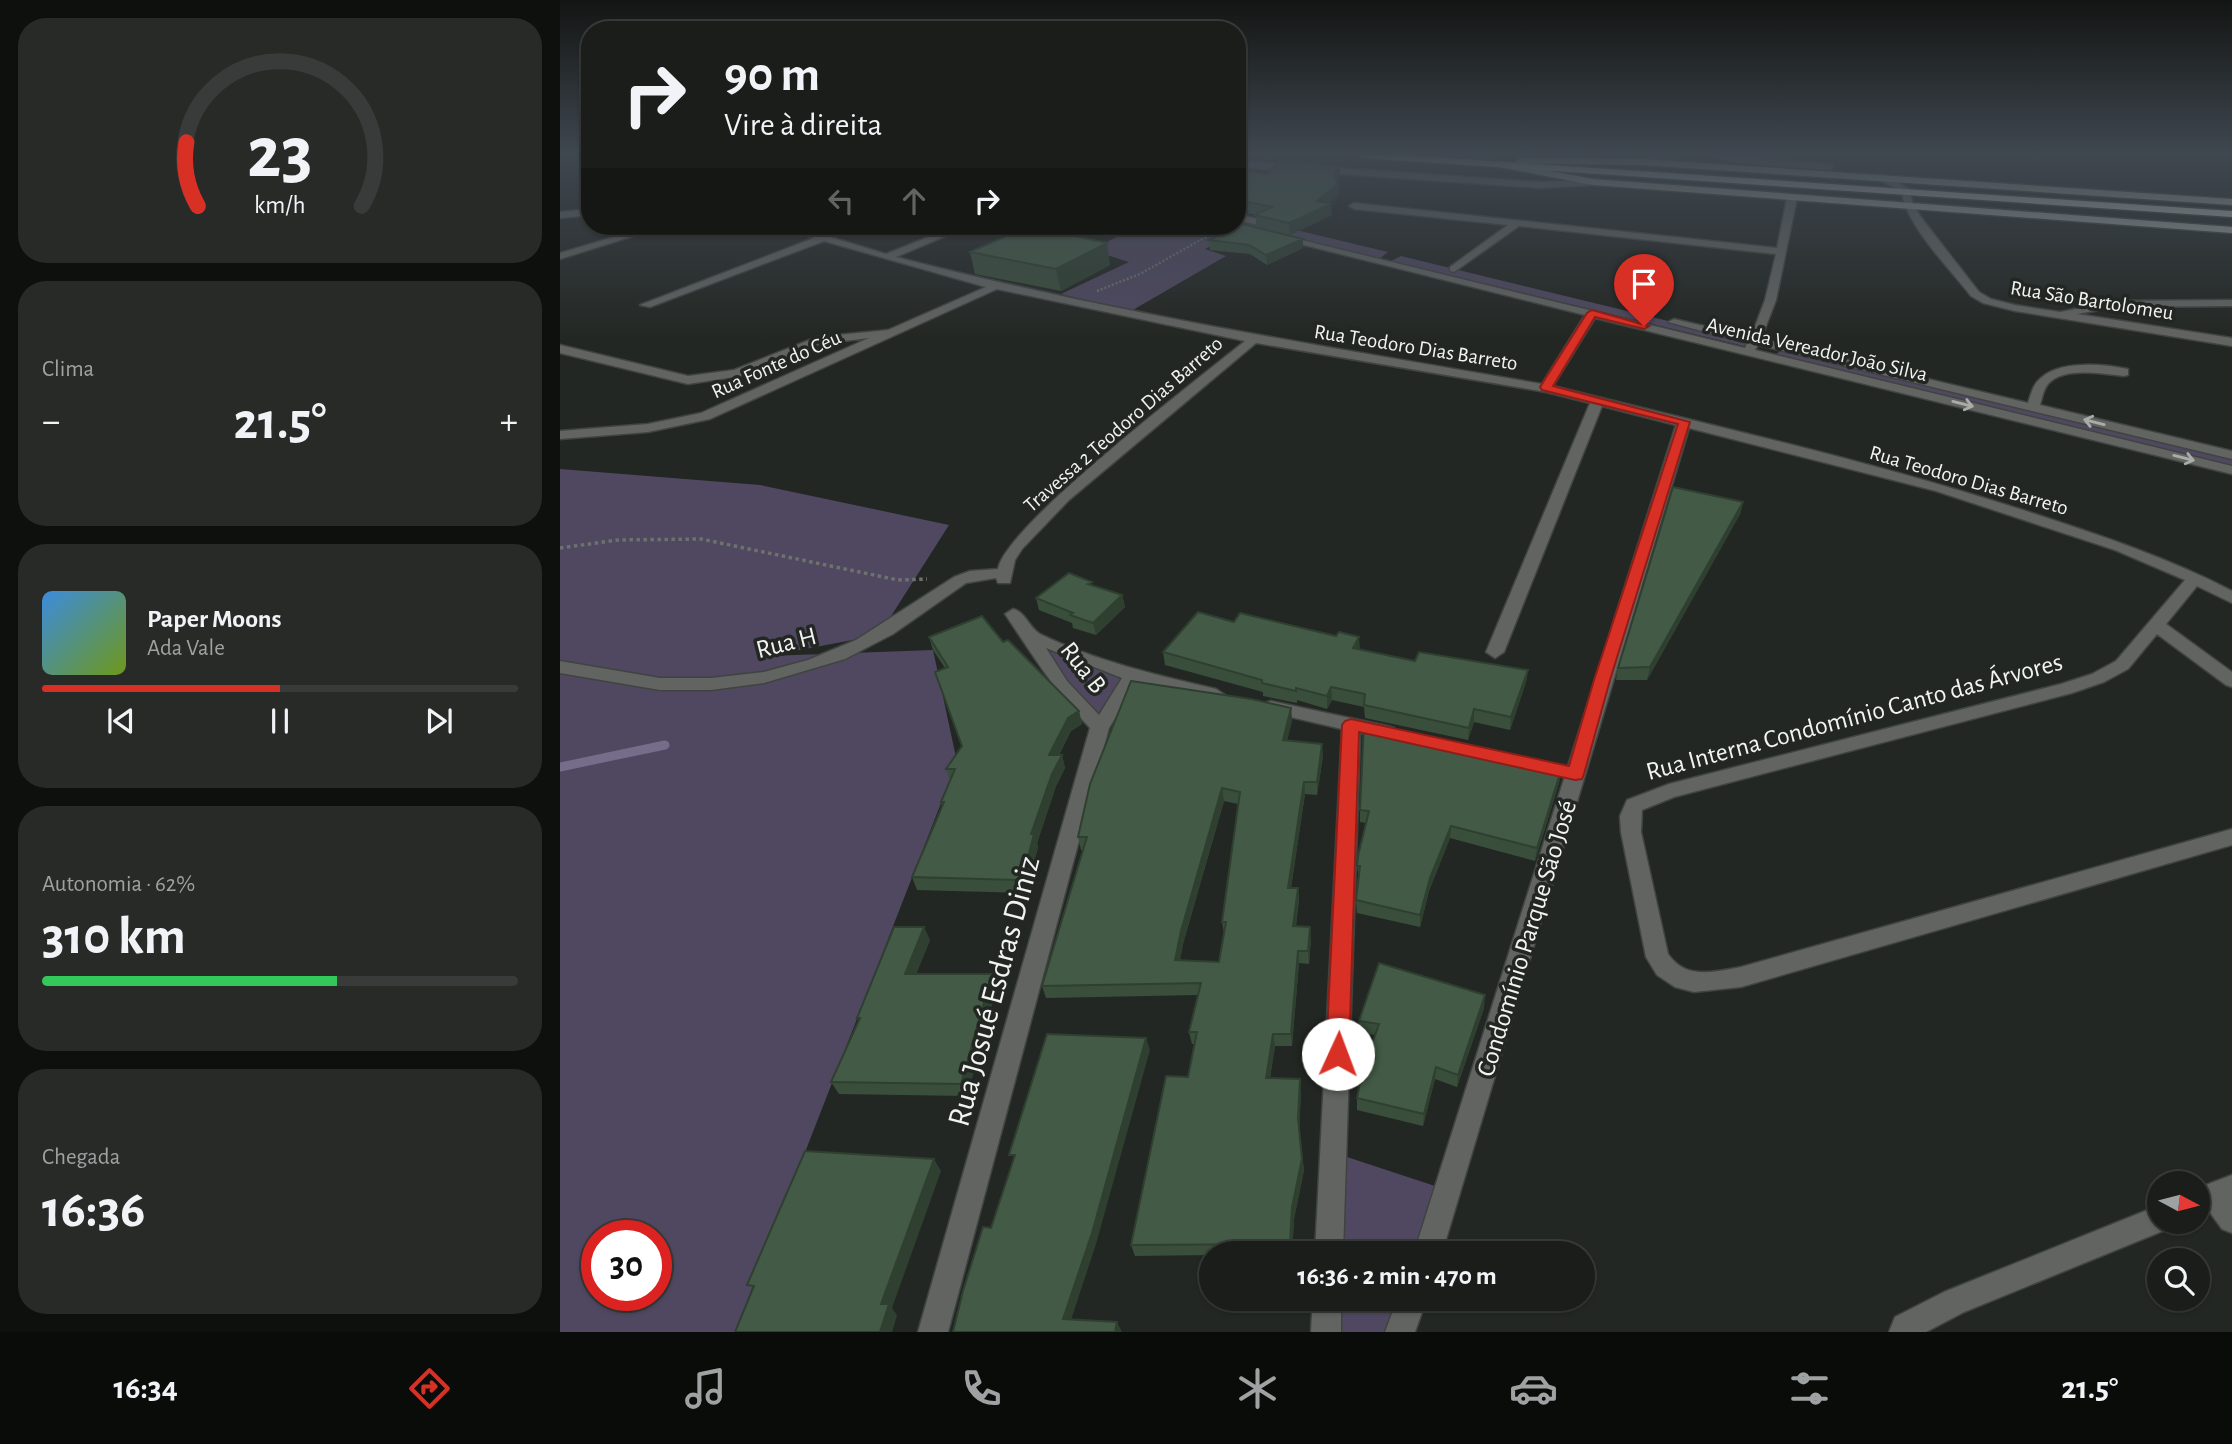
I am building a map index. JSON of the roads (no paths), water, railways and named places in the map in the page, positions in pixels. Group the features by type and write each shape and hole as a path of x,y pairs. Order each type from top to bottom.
{"main road":[{"path":"2059,217 2232,230"}],"street":[{"path":"1464,217 1780,251"},
{"path":"1747,353 1756,342 1774,284 1788,217"},
{"name":"Rua São Bartolomeu","path":"1918,217 1938,249 1979,297 1997,305 2232,342"},
{"name":"Avenida Vereador João Silva","path":"1246,219 1587,308 1756,342 2232,455"},
{"path":"1454,269 1517,223"},
{"name":"Avenida Vereador João Silva","path":"1246,230 1454,269 1747,353 2232,470"},
{"path":"560,256 630,235"},
{"name":"Rua Teodoro Dias Barreto","path":"814,235 886,257 1071,303 1254,339 1546,387 1684,422 1941,488 2120,547 2195,578 2232,598"},
{"path":"886,257 941,235"},
{"path":"646,305 823,238"},
{"name":"Rua Fonte do Céu","path":"560,435 648,428 705,416 996,286"},
{"path":"2058,315 2107,304 2232,303"},
{"path":"1546,387 1587,308"},
{"path":"560,349 688,380 737,373 817,341 896,332"},
{"name":"Travessa 2 Teodoro Dias Barreto","path":"1004,576 1007,560 1017,546 1065,497 1254,339"},
{"path":"2033,407 2043,381 2054,376 2092,369 2124,372"},
{"path":"1495,652 1598,400"},
{"name":"Condomínio Parque São José","path":"1432,1241 1477,1102 1569,773 1602,680 1684,422"},
{"name":"Rua H","path":"560,667 632,681 681,685 729,682 775,674 812,665 863,644 944,590 970,576 1004,576"},
{"name":"Rua Interna Condomínio Canto das Árvores","path":"2195,578 2122,665 2098,678 2053,693 1669,791 1634,805 1630,816 1631,832 1657,957 1665,970 1682,981 1709,983 1741,977 2232,837"},
{"name":"Rua B","path":"1013,614 1031,636 1046,668 1075,704 1100,727"},
{"path":"2156,625 2232,681"},
{"path":"1031,636 1133,676 1231,699"},
{"name":"Rua Josué Esdras Diniz","path":"933,1332 1100,727 1133,676"},
{"path":"1258,705 1404,736"},
{"path":"1330,1241 1351,725"},
{"path":"2215,1196 2232,1219"},
{"path":"1904,1332 1905,1327 1954,1302 2147,1223"},
{"path":"1326,1332 1327,1311"},
{"path":"1400,1332 1408,1311"}],"waterway":[{"path":"560,767 665,745"}]}
